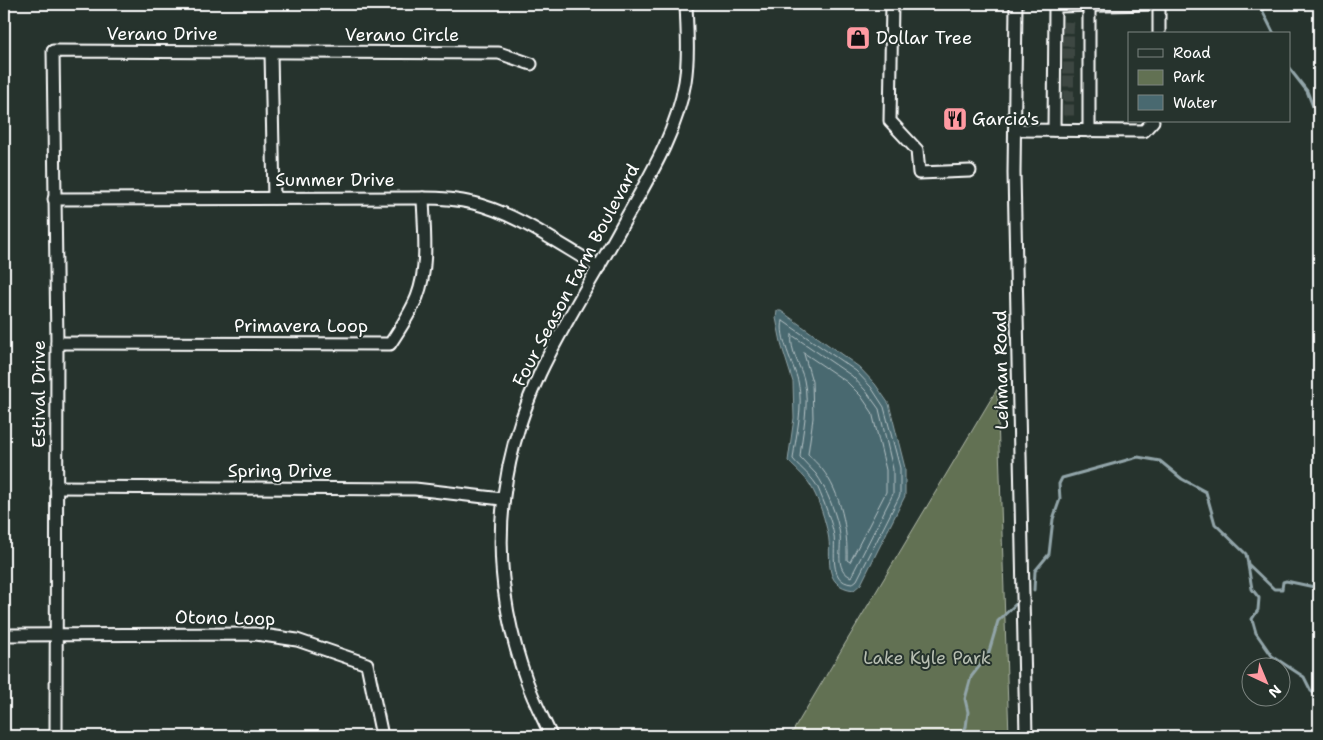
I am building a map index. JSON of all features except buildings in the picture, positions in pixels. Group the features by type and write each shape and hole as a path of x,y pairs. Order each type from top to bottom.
{"street":[{"name":"Four Season Farm Boulevard","path":"551,736 523,670 506,606 501,558 502,499 513,446 531,393 552,350 659,159 676,117 684,89 687,61 686,4"},
{"path":"892,4 890,121 917,150 919,173 970,171"},
{"name":"Lehman Road","path":"1016,4 1014,130 1026,736"},
{"path":"1054,130 1059,110 1059,27 1055,6 1157,4 1159,32"},
{"path":"1088,5 1083,28 1083,110 1088,131"},
{"name":"Verano Drive","path":"53,51 272,53"},
{"name":"Estival Drive","path":"53,51 57,344 56,736"},
{"path":"272,53 274,198"},
{"name":"Verano Circle","path":"272,53 498,53 531,64"},
{"path":"1014,130 1144,131 1153,122"},
{"name":"Summer Drive","path":"54,199 424,198 460,200 490,209 599,267"},
{"name":"Primavera Loop","path":"57,344 390,344 409,313 422,281 424,198"},
{"name":"Spring Drive","path":"56,488 415,489 502,499"},
{"name":"Otono Loop","path":"4,635 269,635 313,645 367,664 382,736"}],"green space":[{"name":"Lake Kyle Park","path":"997,389 1009,736 790,736"}],"water":[{"path":"777,311 781,311 859,367 875,384 889,404 905,468 905,496 861,584 854,590 836,583 832,576 828,534 816,495 808,482 788,461 794,418 793,382 782,347 776,318"}],"waterway":[{"path":"1259,4 1273,32"},
{"path":"1290,69 1307,91 1319,122"},
{"path":"1034,590 1035,571 1049,554 1053,519 1060,499 1059,484 1062,478 1138,457 1160,461 1182,479 1206,492 1215,524 1246,554 1248,564 1274,589 1282,589 1283,582 1286,581 1319,588"},
{"path":"1248,565 1252,589 1259,598 1258,610 1252,619 1256,633 1272,656 1304,677 1311,691 1319,697"},
{"path":"958,736 966,727 968,712 965,699 971,677 988,655 998,621 1018,602"}],"tunnel":[{"path":"1063,27 1078,28"},
{"path":"1063,41 1078,41"},
{"path":"1063,54 1078,54"},
{"path":"1063,68 1078,68"},
{"path":"1063,81 1078,81"},
{"path":"1063,96 1078,96"},
{"path":"1063,110 1078,110"}],"place":[{"name":"Dollar Tree","path":"858,38"},
{"name":"Garcia's","path":"955,119"}]}
